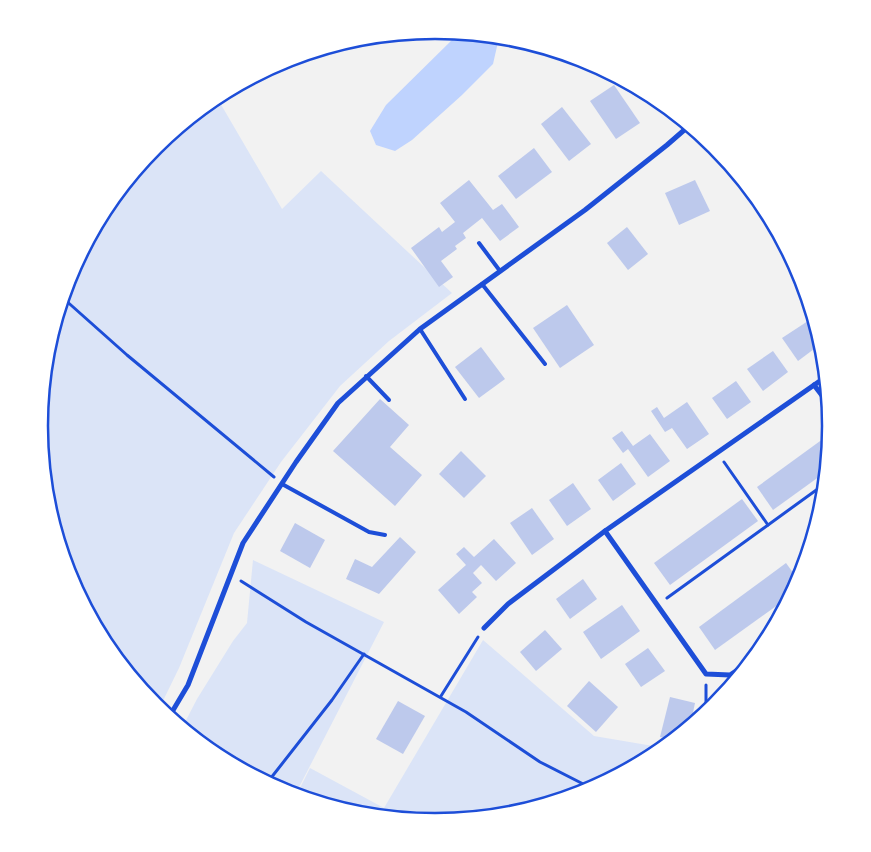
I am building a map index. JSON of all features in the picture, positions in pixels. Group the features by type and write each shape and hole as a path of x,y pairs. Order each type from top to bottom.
{"street":[{"path":"173,710 188,684 242,543 338,403 420,329 585,210 684,130"},
{"path":"484,628 508,604 605,531 820,381"},
{"path":"814,385 821,395"},
{"path":"605,531 706,674 730,675 735,672"}],"lane":[{"path":"479,243 500,271"},
{"path":"482,284 545,364"},
{"path":"420,329 465,399"},
{"path":"366,376 389,400"},
{"path":"282,484 369,532 385,535"}],"path":[{"path":"69,303 127,355 282,484"},
{"path":"718,453 768,525"},
{"path":"657,605 817,490"},
{"path":"230,573 247,586 479,719 540,762 584,784"},
{"path":"441,696 484,628"},
{"path":"272,777 332,700 364,654"},
{"path":"706,674 706,703"}],"shaded area":[{"path":"220,104 282,209 321,171 452,293 389,341 340,386 281,462 234,533 179,668 163,701 128,662 100,620 88,597 69,550 56,502 49,451 49,401 61,326 78,278 100,232 128,190 144,171 180,135"},
{"path":"253,560 384,622 298,788 264,773 220,748 185,721 233,641 247,623"},
{"path":"483,640 594,736 654,746 584,784 536,800 486,810 436,813 385,810 335,800 300,789 310,768 384,808"}],"water":[{"path":"452,40 498,44 493,64 412,140 395,151 376,145 370,131 386,105"}],"building":[{"path":"614,85 640,123 616,139 590,101"},
{"path":"562,107 591,144 569,161 541,124"},
{"path":"534,148 552,172 516,199 498,176"},
{"path":"469,180 493,210 502,204 519,227 500,241 482,218 463,233 466,238 455,246 457,249 441,261 453,277 439,287 411,248 439,227 442,232 455,222 440,203"},
{"path":"695,180 710,211 679,225 665,193"},
{"path":"627,227 648,254 628,270 607,243"},
{"path":"567,305 594,345 560,368 533,328"},
{"path":"808,321 815,348 798,361 782,338"},
{"path":"481,347 505,379 479,398 455,367"},
{"path":"773,351 788,372 763,391 747,369"},
{"path":"736,381 751,402 727,419 712,398"},
{"path":"380,399 409,425 390,447 422,475 395,506 333,451"},
{"path":"687,402 709,434 687,449 672,428 665,432 651,411 657,407 664,418"},
{"path":"622,431 633,446 650,434 670,461 648,477 628,449 623,453 612,438"},
{"path":"822,439 819,477 773,510 757,487"},
{"path":"461,451 486,476 464,498 439,474"},
{"path":"621,463 636,484 613,501 598,480"},
{"path":"573,483 591,509 567,526 549,500"},
{"path":"742,499 758,521 670,585 654,563"},
{"path":"532,508 554,539 532,555 510,523"},
{"path":"295,523 325,540 310,568 280,551"},
{"path":"400,537 416,552 379,594 346,579 355,559 372,567"},
{"path":"494,539 516,563 496,581 481,565 473,573 482,583 472,592 477,597 459,614 438,590 466,565 456,554 464,547 474,557"},
{"path":"786,563 793,573 780,604 715,650 699,627"},
{"path":"583,579 597,599 570,619 556,599"},
{"path":"622,605 640,631 601,659 583,632"},
{"path":"545,630 562,649 536,671 520,652"},
{"path":"648,648 665,671 641,687 625,664"},
{"path":"589,681 618,707 596,732 567,706"},
{"path":"670,697 695,703 692,716 664,738 660,737"},
{"path":"398,701 425,716 403,754 376,739"}]}
